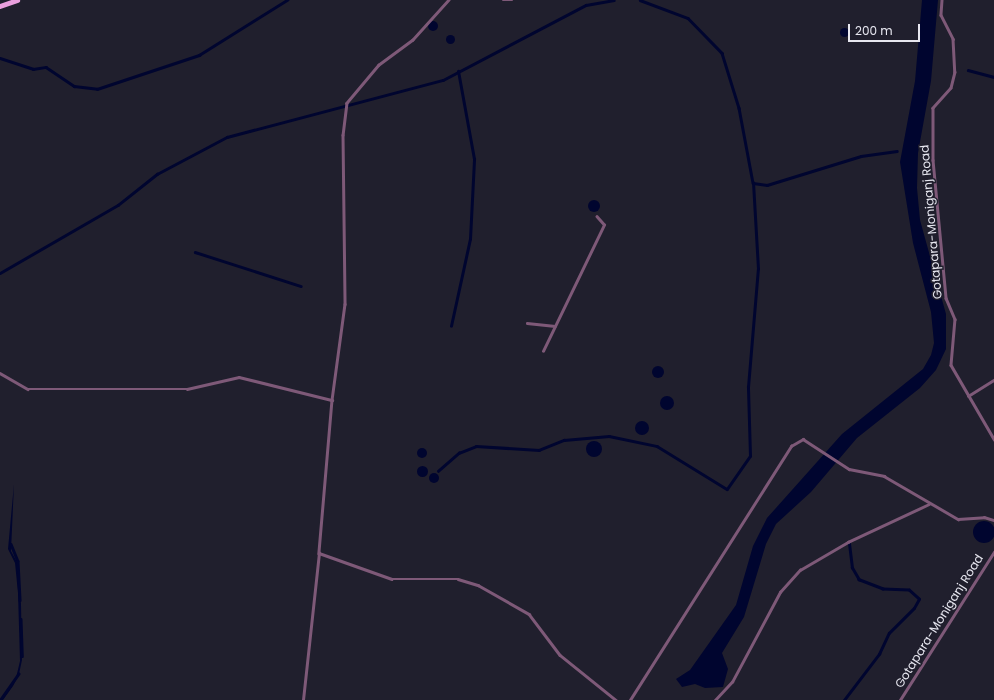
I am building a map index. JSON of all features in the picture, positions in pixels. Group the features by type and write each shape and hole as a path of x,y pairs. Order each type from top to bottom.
{"highway":[{"path":"0,6 17,0"}],"street":[{"path":"303,700 319,554 332,400 345,304 343,135 347,103 379,65 413,40 449,0"},
{"path":"503,0 512,0"},
{"name":"Gotapara-Moniganj Road","path":"942,0 941,15 953,39 955,72 951,88 933,108 936,205 946,298 955,320 951,365 994,439"},
{"path":"543,351 604,226 597,217"},
{"path":"527,323 555,326"},
{"path":"0,373 28,389 187,389 239,377 332,400"},
{"path":"968,396 994,380"},
{"path":"630,700 699,596 713,565 791,446 805,438 844,467 884,476 929,504 963,521 984,517 994,520"},
{"path":"715,700 732,682 780,592 800,570 848,542 929,504"},
{"name":"Gotapara-Moniganj Road","path":"900,700 994,552"},
{"path":"319,554 392,579 458,579 478,585 529,614 560,655 616,700"}],"water":[{"path":"922,0 938,0 931,81 918,153 917,188 920,220 946,314 946,349 936,370 920,388 857,438 811,492 776,524 766,544 744,617 722,653 728,669 723,687 705,688 695,684 682,687 676,679 690,670 736,605 753,546 767,518 842,434 923,369 931,355 934,343 931,312 913,243 900,162 915,81"},
{"path":"431,21 435,21 437,22 437,30 431,31 428,28 428,24"},
{"path":"842,28 846,28 848,32 846,36 842,36 840,34 840,30"},
{"path":"448,35 452,35 454,39 452,43 448,43 446,41 446,37"},
{"path":"592,200 596,200 600,206 596,212 592,212 588,208 588,204"},
{"path":"660,366 663,367 663,377 656,378 653,377 652,370 653,367"},
{"path":"664,396 670,396 674,400 674,406 670,410 664,410 660,406 660,400"},
{"path":"639,421 645,421 649,425 649,431 645,435 639,435 635,431 635,425"},
{"path":"594,441 600,443 602,449 600,455 594,457 588,455 586,449 588,443"},
{"path":"420,448 424,448 426,449 426,457 420,458 417,455 417,451"},
{"path":"420,466 424,466 426,467 426,475 420,476 417,473 417,469"},
{"path":"432,473 436,473 438,474 438,482 432,483 429,480 429,476"},
{"path":"14,484 11,551 17,562 21,604 22,660 19,674 13,686 3,700 1,700 16,678 20,661 18,593 15,563 8,549"},
{"path":"984,521 992,524 995,532 992,540 984,543 976,540 973,532 976,524"}],"waterway":[{"path":"0,58 33,69 46,67 74,86 97,89 199,55 287,0"},
{"path":"0,273 118,205 157,174 227,137 443,80 586,5 614,0"},
{"path":"640,0 688,18 722,53 739,108 753,183 767,185 861,156 897,151"},
{"path":"968,70 994,77"},
{"path":"451,326 470,239 474,159 458,71"},
{"path":"438,471 459,453 476,446 539,450 564,440 609,436 657,446 727,489 750,456 748,387 758,269 753,183"},
{"path":"195,252 301,286"},
{"path":"11,544 18,561 20,600"},
{"path":"844,700 879,654 889,633 914,608 919,599 909,590 883,589 859,580 852,568 849,544"},
{"path":"21,619 22,656"},
{"path":"0,700 18,674"}]}
